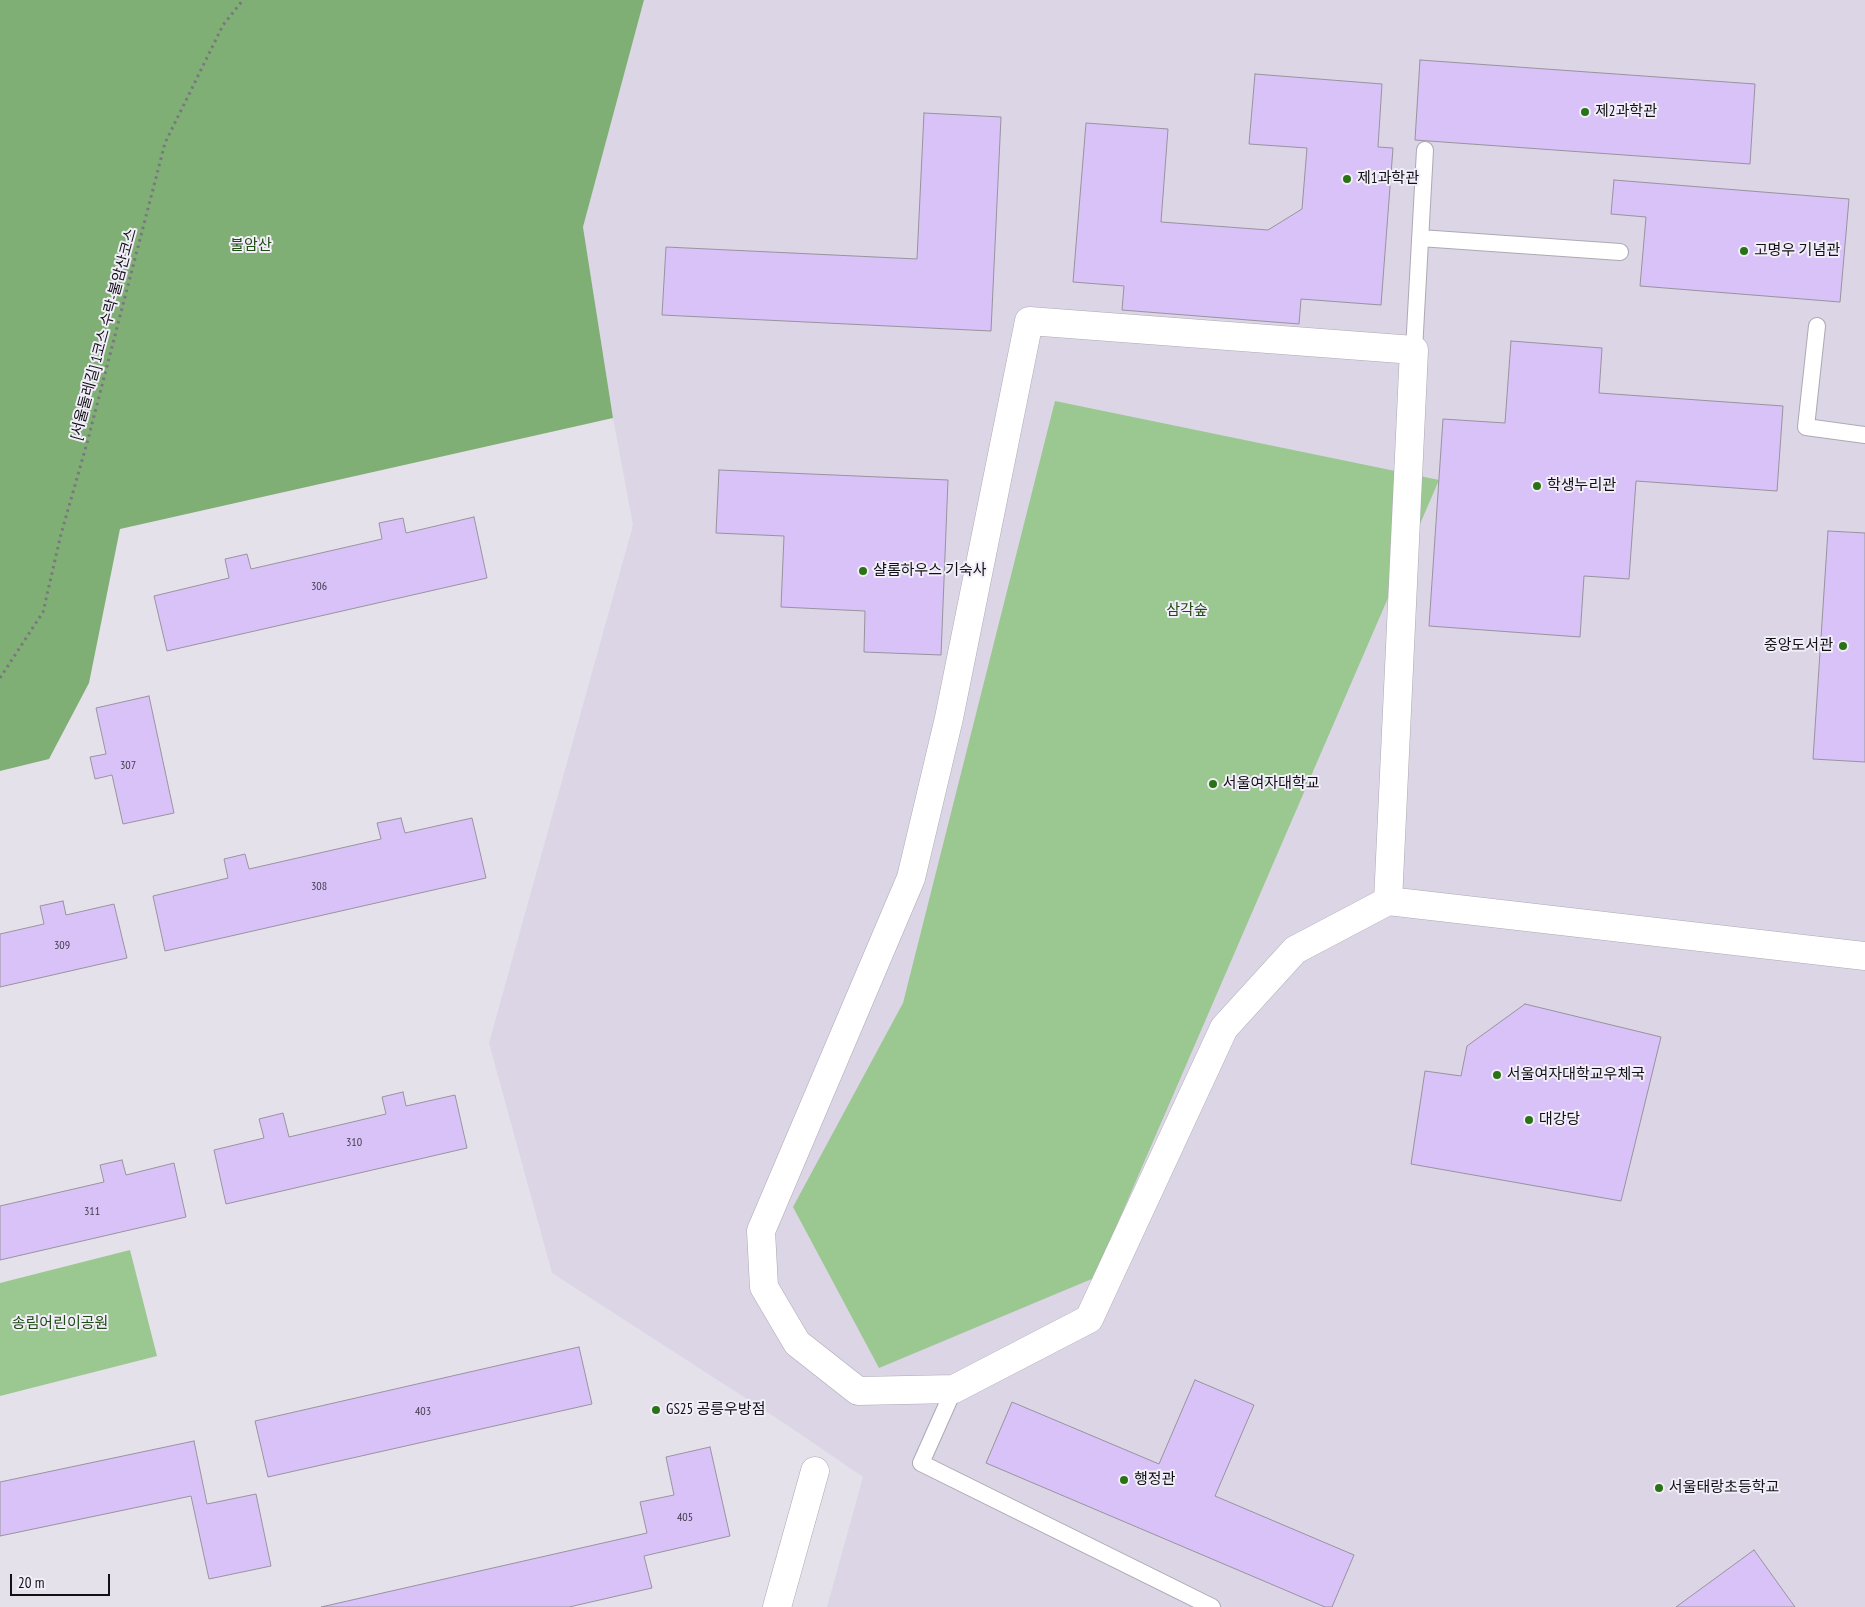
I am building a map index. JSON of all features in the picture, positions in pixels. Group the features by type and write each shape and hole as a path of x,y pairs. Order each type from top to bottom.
{"street":[{"path":"1388,901 1414,350 1029,321 949,718 910,878 761,1231 764,1287 797,1343 858,1391 954,1389 1089,1319 1224,1028 1295,950 1388,901 1865,956"},
{"path":"777,1607 815,1471"}],"lane":[{"path":"1414,350 1425,150"},
{"path":"1420,238 1620,252"},
{"path":"1817,326 1806,427 1865,435"},
{"path":"954,1389 921,1463 1212,1607"}],"path":[{"name":"[서울둘레길] 1코스 수락-불암산코스","path":"0,678 43,612 61,534 87,444 166,143 223,25 243,0"}],"shaded area":[{"name":"서울여자대학교","path":"644,0 1865,0 1865,1607 827,1607 863,1477 784,1423 552,1273 489,1043 633,525 613,418 583,227"}],"green space":[{"name":"불암산","path":"0,0 644,0 583,227 613,418 120,529 89,683 49,759 0,771"},
{"name":"삼각숲","path":"1055,401 1439,480 1094,1278 879,1368 793,1207 903,1003"},
{"name":"송림어린이공원","path":"130,1250 157,1356 0,1396 0,1283"}],"building":[{"name":"제2과학관","path":"1420,60 1755,84 1750,164 1415,140"},
{"name":"제1과학관","path":"1255,74 1382,84 1378,147 1393,148 1381,305 1301,299 1299,324 1122,310 1124,286 1073,282 1086,123 1168,129 1161,222 1268,230 1302,209 1307,148 1249,144"},
{"path":"924,113 1001,117 991,331 662,315 666,247 917,259"},
{"name":"고명우 기념관","path":"1614,180 1849,199 1840,302 1640,286 1646,217 1611,214"},
{"name":"학생누리관","path":"1511,341 1602,348 1599,393 1783,406 1777,491 1636,481 1629,579 1584,576 1580,637 1429,626 1443,419 1505,423"},
{"name":"샬롬하우스 기숙사","path":"719,470 948,480 941,655 864,652 865,611 781,607 784,536 716,533"},
{"path":"474,517 487,578 167,651 154,596 229,578 225,559 247,554 251,569 382,539 379,523 403,518 406,533"},
{"name":"중앙도서관","path":"1828,531 1865,533 1865,762 1813,759"},
{"path":"149,696 174,813 123,824 112,775 95,779 90,757 106,754 96,708"},
{"path":"401,818 405,833 472,818 486,878 165,951 153,896 228,878 224,859 245,854 249,869 381,839 377,823"},
{"path":"63,901 66,915 114,904 127,958 0,987 0,934 44,924 40,906"},
{"name":"대강당","path":"1525,1004 1661,1037 1621,1201 1411,1164 1425,1071 1461,1076 1467,1046"},
{"path":"403,1092 406,1106 455,1095 467,1148 226,1204 214,1150 264,1138 259,1119 283,1113 289,1137 386,1114 382,1097"},
{"path":"122,1160 126,1175 174,1163 186,1217 0,1260 0,1206 104,1182 100,1165"},
{"path":"579,1347 592,1404 268,1477 255,1421"},
{"name":"행정관","path":"1195,1380 1254,1405 1215,1496 1354,1555 1332,1607 1325,1607 986,1463 1012,1402 1159,1464"},
{"path":"194,1441 207,1504 256,1494 271,1566 209,1579 191,1496 0,1536 0,1482"},
{"path":"710,1447 730,1536 644,1556 652,1588 569,1607 321,1607 647,1533 640,1502 674,1495 666,1457"},
{"path":"1754,1550 1795,1607 1676,1607"}],"place":[{"name":"제2과학관","path":"1585,112"},
{"name":"제1과학관","path":"1347,179"},
{"name":"고명우 기념관","path":"1744,251"},
{"name":"학생누리관","path":"1537,486"},
{"name":"샬롬하우스 기숙사","path":"863,571"},
{"name":"중앙도서관","path":"1843,646"},
{"name":"서울여자대학교","path":"1213,784"},
{"name":"서울여자대학교우체국","path":"1497,1075"},
{"name":"대강당","path":"1529,1120"},
{"name":"GS25 공릉우방점","path":"656,1410"},
{"name":"행정관","path":"1124,1480"},
{"name":"서울태랑초등학교","path":"1659,1488"}]}
